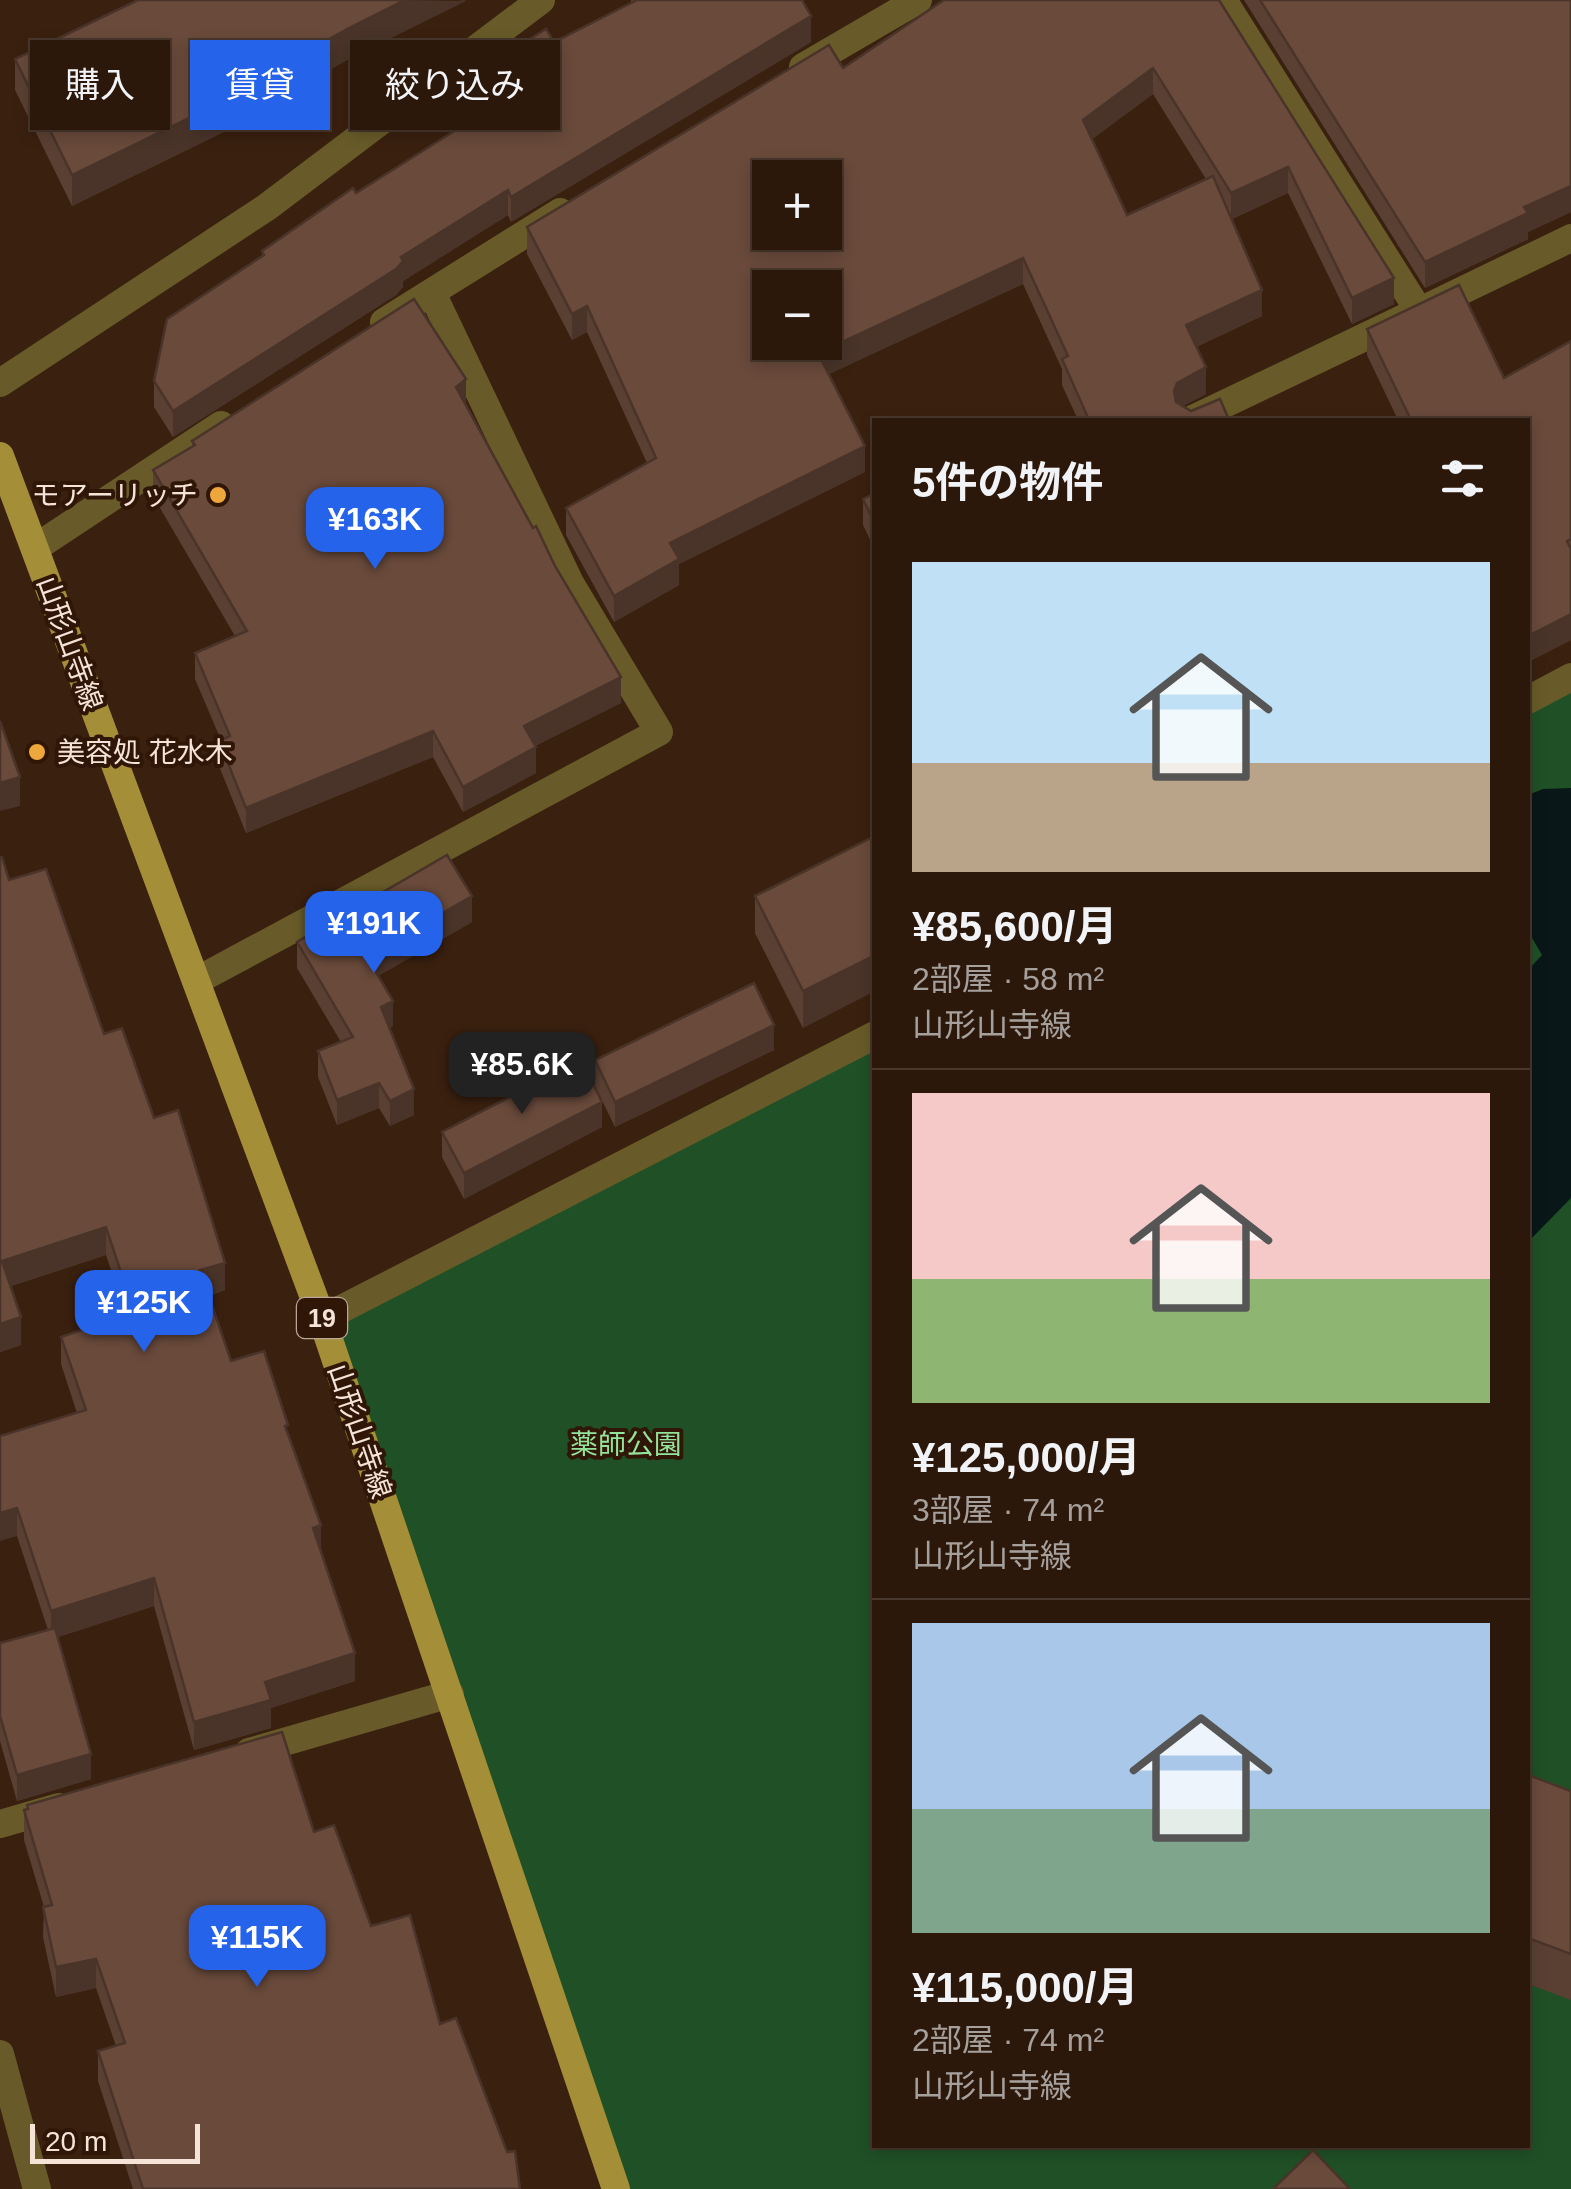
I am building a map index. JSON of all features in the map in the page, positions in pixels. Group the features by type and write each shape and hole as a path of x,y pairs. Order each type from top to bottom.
{"main road":[{"name":"山形山寺線","path":"0,456 322,1319 616,2189"}],"street":[{"path":"0,382 268,207 540,0"},
{"path":"774,84 918,0"},
{"path":"1223,0 1419,311"},
{"path":"367,333 579,201"},
{"path":"1195,418 1571,238"},
{"path":"196,981 660,732 570,583 432,293"},
{"path":"34,548 238,414"},
{"path":"1530,699 1571,677"},
{"path":"322,1319 872,1036"},
{"path":"225,1759 450,1694"},
{"path":"0,1824 94,1797"},
{"path":"0,2054 38,2189"}],"green space":[{"name":"薬師公園","path":"1571,677 1571,2189 616,2189 322,1319 872,1037 872,2148 1530,2148 1530,699"}],"shaded area":[{"path":"1571,788 1571,1198 1530,1240 1530,968 1542,955 1530,934 1530,794 1543,789"}],"building":[{"path":"138,0 405,0 327,40 190,40 190,117 170,127 170,40 55,40"},
{"path":"637,0 802,0 811,16 511,197 508,190 401,257 403,261 396,269 173,411 154,381 167,319 264,255 262,251 353,188 356,193 456,130 560,130 558,40"},
{"path":"944,0 1219,0 1394,278 1352,298 1288,167 1231,193 1153,68 1083,120 1127,215 1213,176 1262,290 1186,325 1206,367 1177,383 1174,391 1176,402 1191,411 1220,399 1228,418 1088,418 1062,359 1068,356 1023,258 842,342 842,270 752,270 752,360 822,360 865,446 670,543 679,559 614,596 566,508 656,458 587,306 572,314 527,227 829,45 843,68"},
{"path":"1260,0 1571,0 1571,186 1524,207 1528,213 1425,262"},
{"path":"546,29 553,40 528,40"},
{"path":"30,52 30,90 15,59"},
{"path":"50,130 164,130 72,175"},
{"path":"1459,285 1504,378 1571,341 1571,539 1567,541 1571,549 1571,614 1530,635 1530,418 1410,418 1367,329"},
{"path":"414,299 466,379 456,387 621,677 524,726 536,747 463,787 433,731 246,808 219,741 230,736 195,653 247,631 153,470"},
{"path":"872,494 872,518 863,499"},
{"path":"0,721 20,777 0,783"},
{"path":"872,838 872,956 803,991 755,896"},
{"path":"447,855 472,896 367,957 393,1001 381,1007 414,1089 390,1101 379,1083 337,1100 318,1051 353,1037 297,942"},
{"path":"2,857 9,880 46,869 104,1034 122,1028 154,1118 178,1110 225,1263 200,1270 231,1361 264,1351 288,1425 285,1426 321,1525 313,1528 355,1653 265,1682 271,1700 194,1722 154,1578 51,1611 17,1508 0,1513 0,1436 86,1410 61,1337 134,1312 106,1227 2,1261 21,1317 0,1324"},
{"path":"754,983 774,1025 615,1102 595,1060"},
{"path":"581,1060 602,1102 464,1173 442,1132"},
{"path":"55,1628 91,1754 17,1775 0,1716 0,1643"},
{"path":"282,1732 314,1832 334,1825 371,1926 410,1915 440,2024 456,2018 507,2152 515,2151 520,2189 143,2189 98,2051 125,2043 96,1959 56,1967 43,1907 52,1905 24,1810 27,1805"},
{"path":"1530,1776 1571,1791 1571,1954 1530,1939"},
{"path":"1313,2150 1350,2189 1273,2189"}],"place":[{"name":"モアーリッチ","path":"218,495"},
{"name":"美容処 花水木","path":"37,752"}]}
